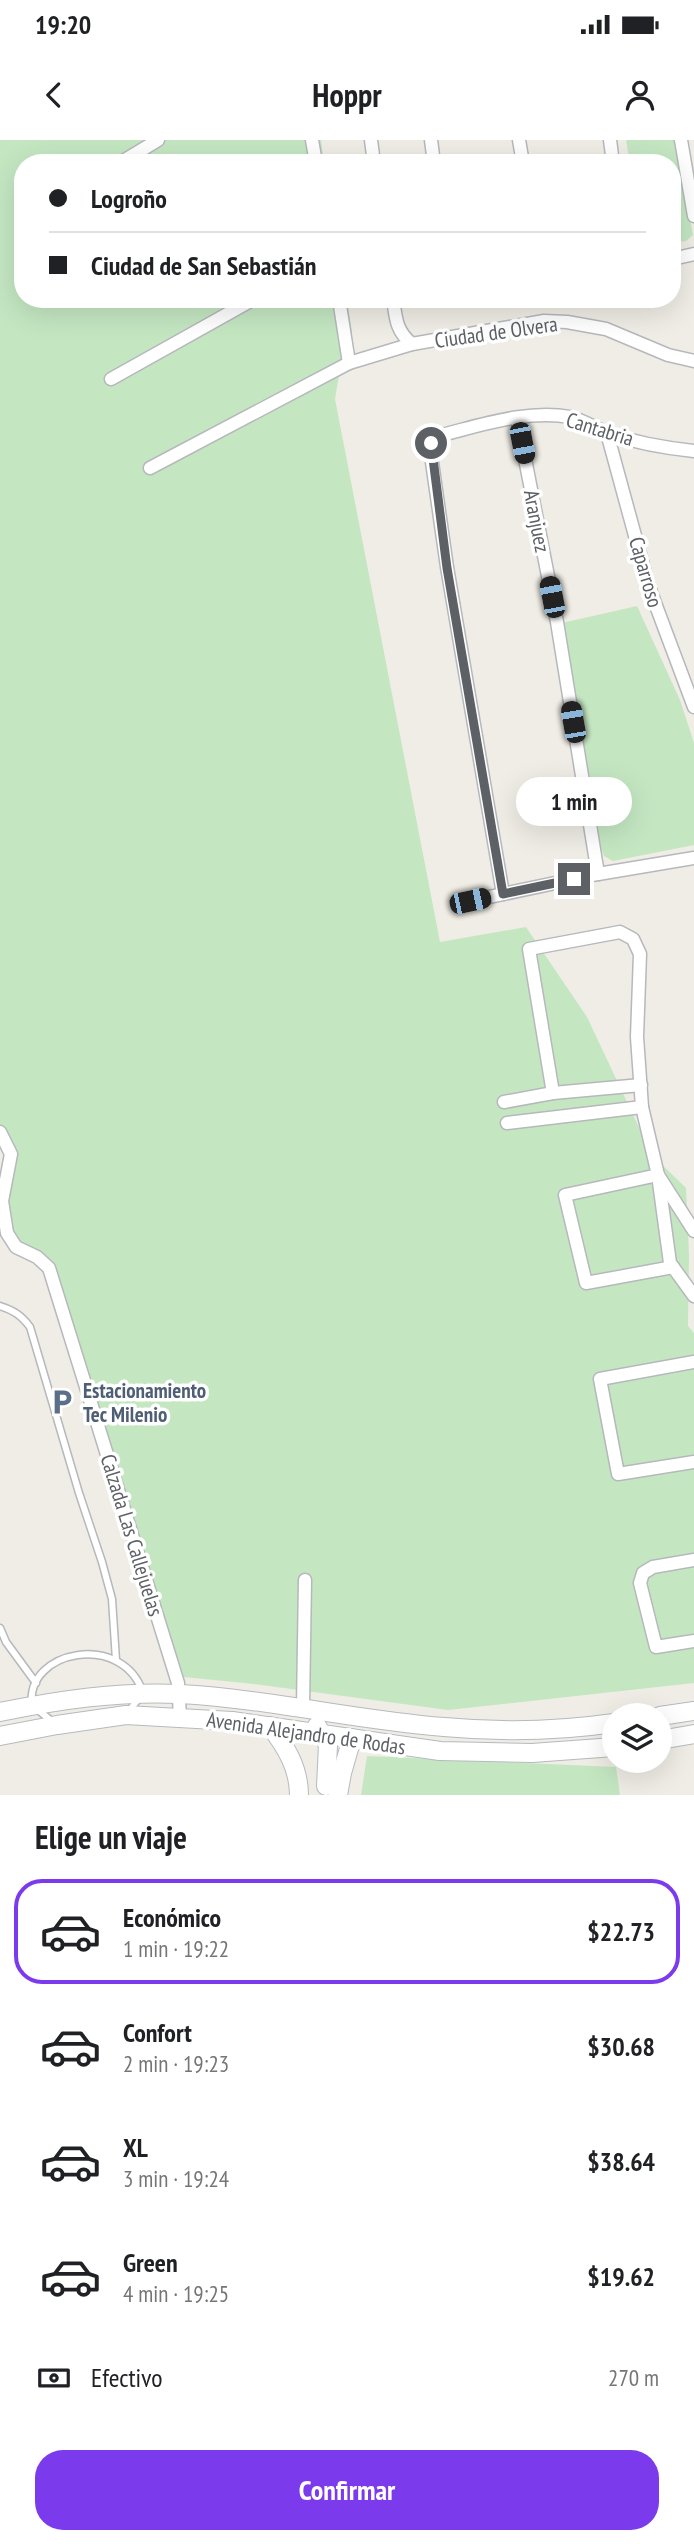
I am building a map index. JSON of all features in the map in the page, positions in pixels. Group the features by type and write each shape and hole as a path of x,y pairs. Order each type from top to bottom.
{"street":[{"path":"135,154 158,140"},
{"path":"681,140 694,216"},
{"path":"111,379 238,308"},
{"path":"340,308 349,363"},
{"path":"395,308 402,336 412,344"},
{"name":"Ciudad de Olvera","path":"150,468 349,363 412,344 544,321 568,322 606,329 668,355 694,360"},
{"name":"Cantabria","path":"503,894 447,568 430,448 432,439 517,418 553,416 571,418 607,433 646,444 694,451"},
{"name":"Aranjuez","path":"517,418 557,622 598,874"},
{"name":"Caparroso","path":"607,433 649,587 694,707"},
{"path":"470,901 598,874 694,859"},
{"path":"553,1093 529,950 621,932 633,939 640,954 637,1037 640,1085 642,1107 658,1175 666,1240 673,1267 694,1296"},
{"path":"504,1102 553,1093 640,1085"},
{"path":"507,1123 642,1107"},
{"name":"Calzada Las Callejuelas","path":"0,1132 10,1154 2,1201 7,1233 16,1247 37,1257 49,1268 174,1670 180,1717"},
{"path":"658,1175 694,1231"},
{"path":"658,1175 565,1195 586,1283 673,1267"},
{"path":"694,1362 600,1379 618,1474 694,1462"},
{"path":"694,1560 653,1567 643,1573 639,1583 656,1647 694,1641"},
{"path":"305,1580 303,1707 328,1745 331,1792"},
{"name":"Avenida Alejandro de Rodas","path":"0,1712 94,1696 143,1693 179,1694 303,1707 446,1727 515,1729 602,1724"},
{"path":"672,1715 694,1712"},
{"name":"Avenida Alejandro de Rodas","path":"0,1736 126,1716 180,1717 270,1726 440,1751 532,1753 602,1748"},
{"path":"270,1726 287,1749 299,1789"},
{"path":"672,1738 694,1734"},
{"path":"331,1792 352,1738"},
{"path":"299,1789 305,1776 314,1772 323,1776 331,1792"}],"lane":[{"path":"0,1306 22,1317 30,1326 112,1599 116,1660"},
{"path":"0,1628 6,1642 36,1683"},
{"path":"57,1725 32,1705 31,1696 36,1683 51,1665 66,1658 93,1654 116,1660 138,1679 143,1693 126,1716"}],"green space":[{"path":"0,140 321,140 323,154 14,154 14,308 348,308 352,332 341,363 335,399 440,942 526,927 587,1017 652,1155 686,1188 688,1326 694,1333 694,1683 448,1710 184,1677 48,1263 18,1247 6,1228 12,1154 0,1130"},
{"path":"626,140 675,140 678,154 628,154"},
{"path":"681,172 693,235 681,242"},
{"path":"637,606 680,700 694,743 694,845 613,861 604,856 601,848 562,623"},
{"path":"367,1756 602,1766 602,1773 617,1773 620,1795 361,1795"}],"place":[{"name":"Estacionamiento Tec Milenio","path":"62,1402"}],"route":[{"path":"431,443 447,568 503,894 574,879"}]}
